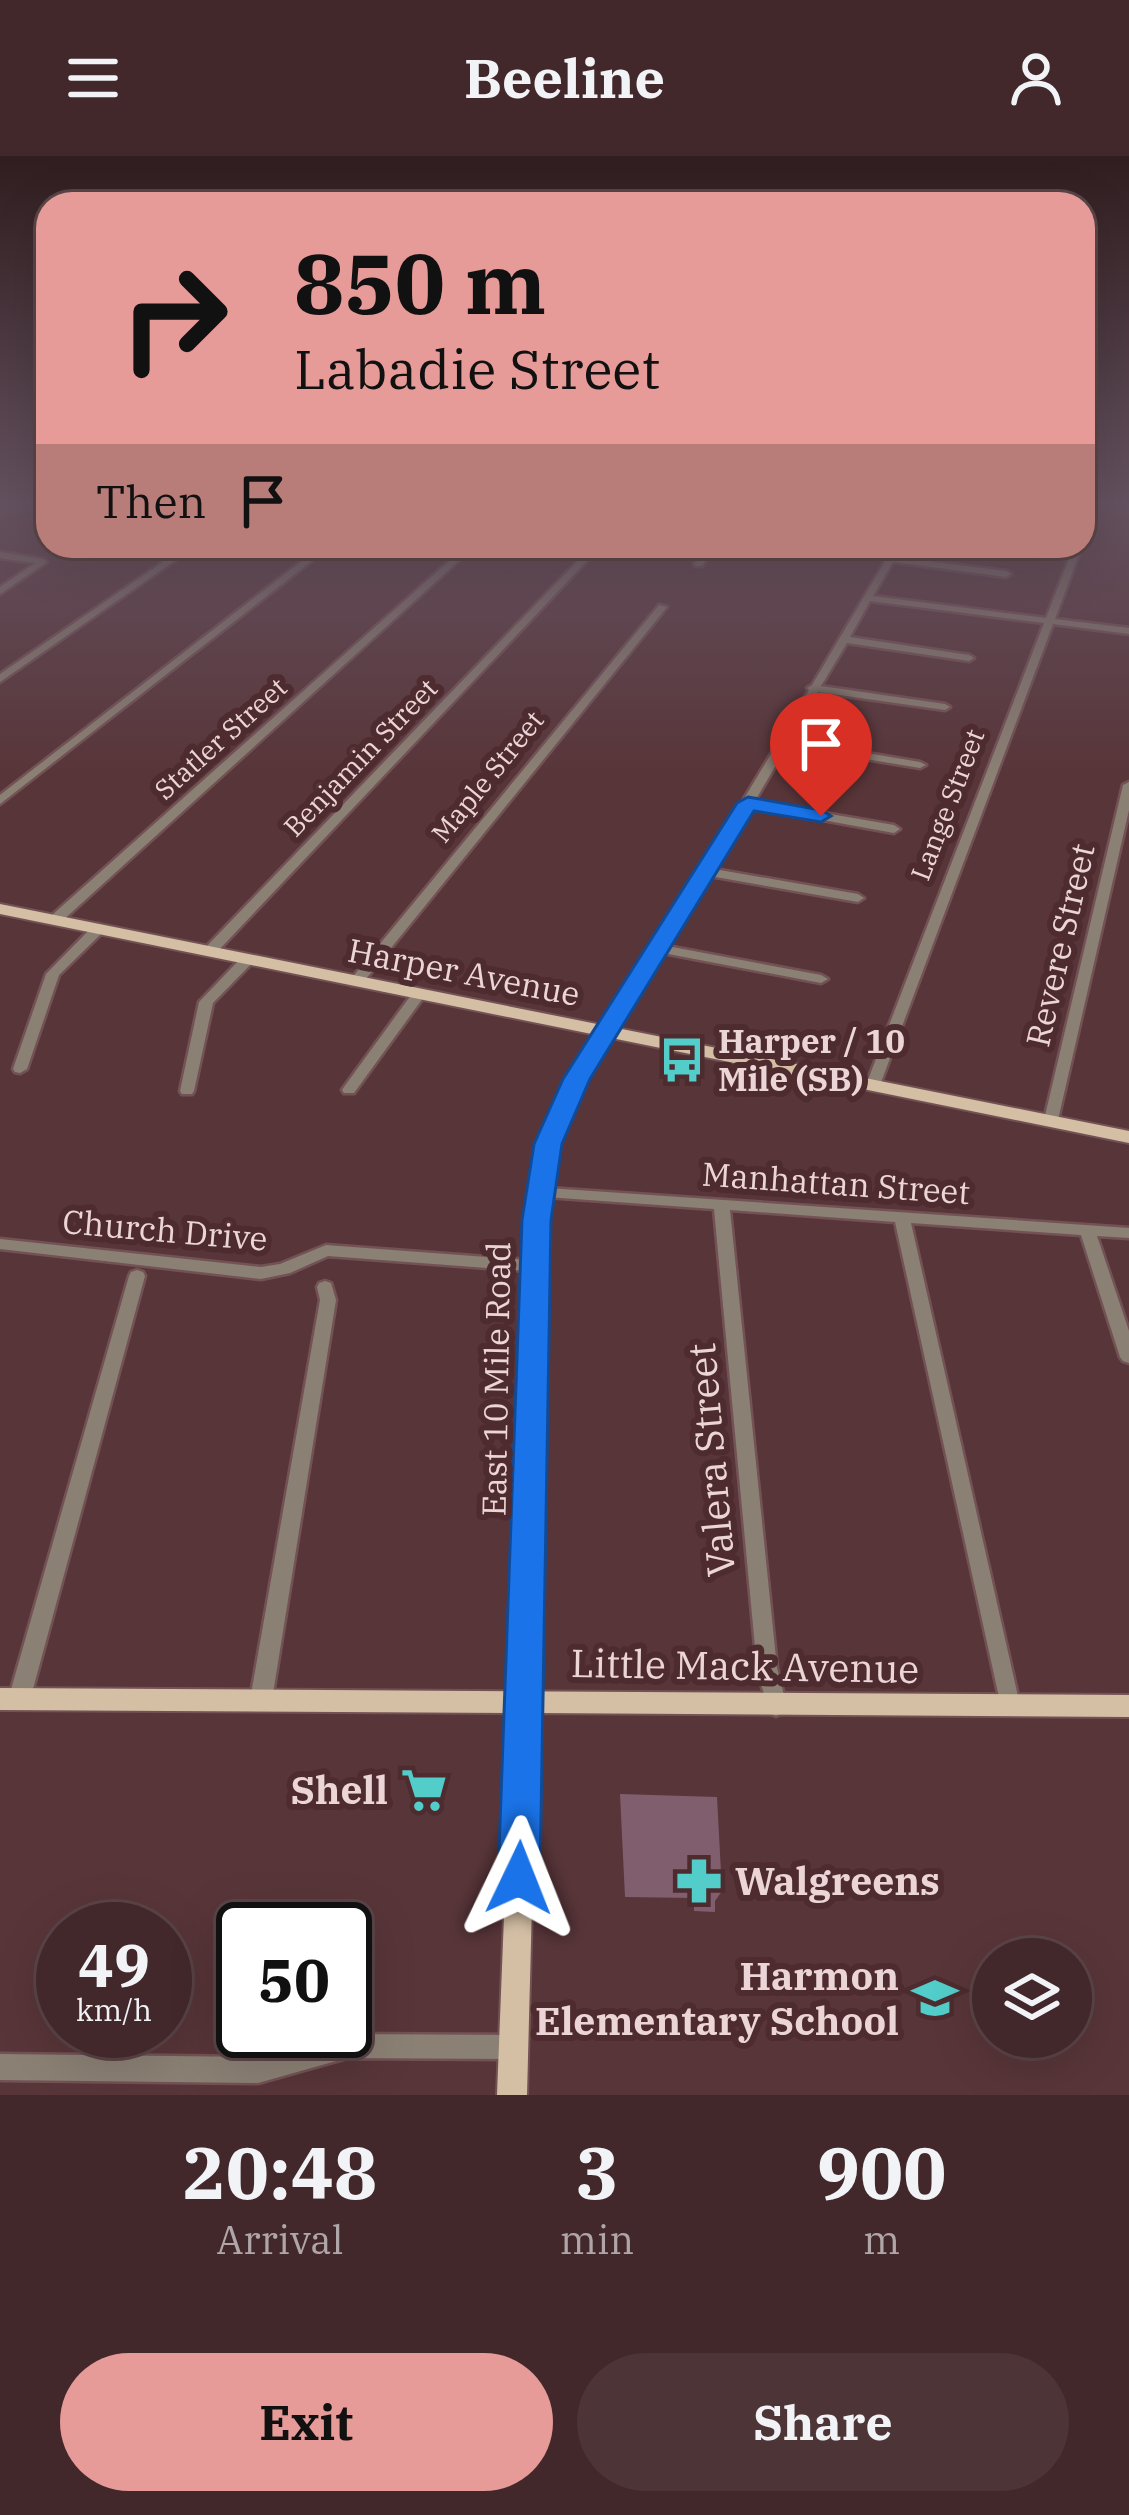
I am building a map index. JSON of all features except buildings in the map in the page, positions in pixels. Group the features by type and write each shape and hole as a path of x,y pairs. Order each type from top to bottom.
{"main road":[{"name":"Harper Avenue","path":"0,910 1129,1137"},
{"name":"Little Mack Avenue","path":"9,1700 1129,1706"},
{"name":"East 10 Mile Road","path":"512,2095 525,1703"}],"street":[{"path":"0,679 123,593"},
{"path":"0,801 266,593"},
{"name":"Statler Street","path":"56,919 418,593"},
{"name":"Benjamin Street","path":"210,951 552,593"},
{"name":"East 10 Mile Road","path":"525,1703 539,1192 562,1106 748,803 869,593"},
{"name":"Lange Street","path":"873,1085 1057,593"},
{"path":"866,598 1129,631"},
{"name":"Maple Street","path":"356,982 662,607"},
{"path":"842,639 969,658"},
{"path":"812,688 945,707"},
{"path":"780,742 920,765"},
{"name":"Revere Street","path":"1052,1120 1129,785"},
{"path":"748,803 894,829"},
{"path":"704,871 858,898"},
{"path":"20,1070 53,974 99,928"},
{"path":"657,948 821,979"},
{"path":"187,1091 206,1002 248,959"},
{"path":"349,1090 419,994"},
{"name":"Manhattan Street","path":"539,1192 1129,1233"},
{"name":"Valera Street","path":"722,1205 767,1667 776,1707"},
{"path":"902,1218 1009,1705"},
{"path":"1087,1230 1129,1357"},
{"name":"Church Drive","path":"0,1244 261,1273 284,1269 326,1250 535,1266"},
{"path":"9,1700 137,1276"},
{"path":"261,1700 328,1300 326,1287"},
{"path":"0,2067 258,2070 346,2046 514,2047"}],"place":[{"name":"Harper / 10 Mile (SB)","path":"682,1060"},
{"name":"Shell","path":"424,1790"},
{"name":"Walgreens","path":"699,1881"},
{"name":"Harmon Elementary School","path":"935,1998"}],"route":[{"path":"519,1878 537,1220 548,1144 577,1079 748,803 821,816"}]}
